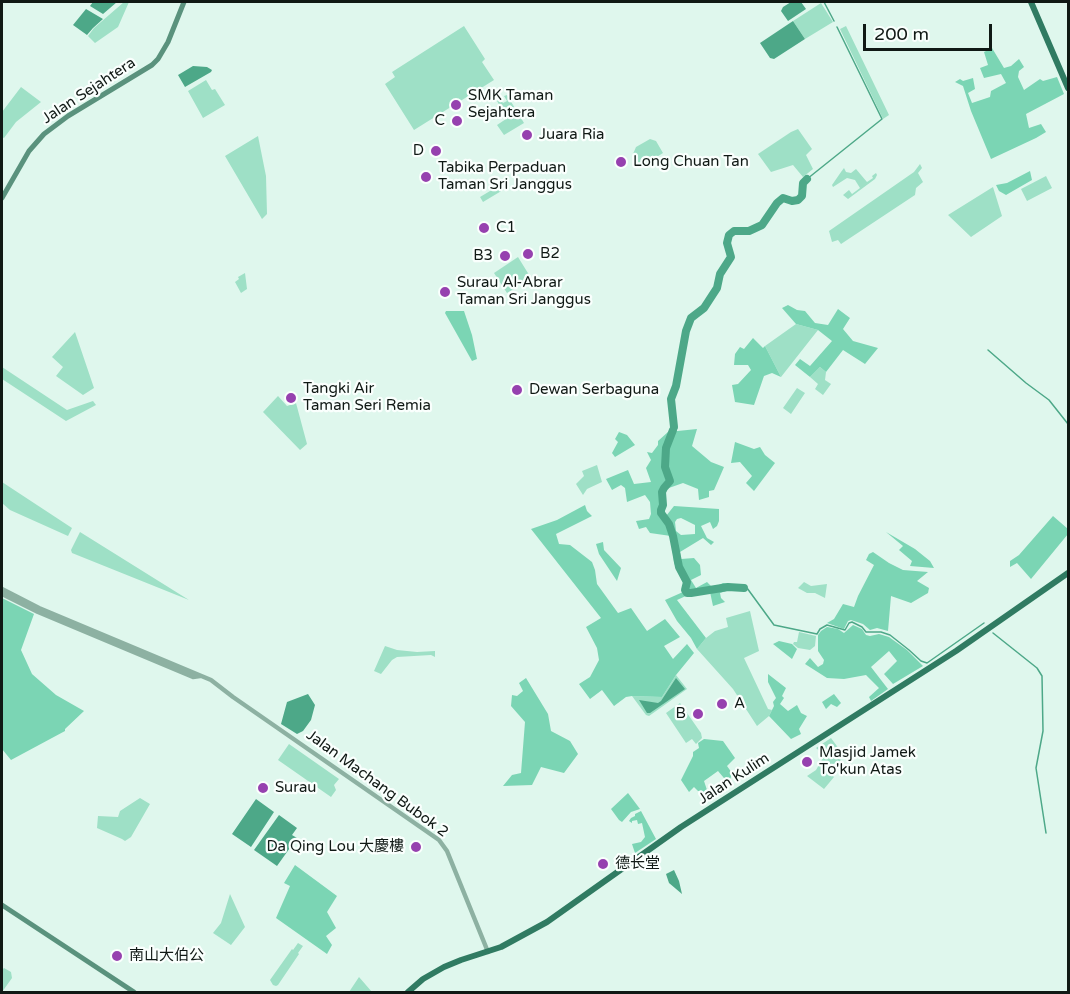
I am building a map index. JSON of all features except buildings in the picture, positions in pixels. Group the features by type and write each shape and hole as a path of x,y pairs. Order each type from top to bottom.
{"main road":[{"name":"Jalan Sejahtera","path":"2,198 29,151 44,134 68,116 152,65 158,59 168,42 184,2"},
{"path":"1031,2 1068,88"},
{"name":"Jalan Kulim","path":"408,993 423,979 444,967 509,944 564,911 681,827 956,651 1068,573"},
{"path":"2,905 134,993"}],"street":[{"name":"Jalan Machang Bubok 2","path":"2,589 39,608 211,680 439,840 447,850 488,952"},
{"name":"Jalan Machang Bubok 2","path":"2,594 48,616 193,677 202,676"}],"shaded area":[{"path":"93,2 117,2 103,14 90,6"},
{"path":"124,2 129,2 118,27 95,43 88,36"},
{"path":"791,2 801,2 806,9 788,21 781,11"},
{"path":"821,3 833,22 805,39 793,21"},
{"path":"86,9 103,19 87,35 73,25"},
{"path":"793,21 805,39 774,59 770,58 760,43"},
{"path":"464,26 485,59 482,62 494,80 414,130 385,84 395,77 392,72"},
{"path":"846,26 889,115 883,119 840,29"},
{"path":"992,48 1004,68 1011,66 1019,59 1024,67 1019,71 1018,77 1024,90 1040,79 1043,81 1057,77 1064,94 1026,114 1029,128 1041,124 1046,132 991,159 963,86 955,82 960,79 963,81 973,78 975,89 968,93 972,103 990,97 991,91 1006,83 1001,74 984,78 980,68 988,65 984,52"},
{"path":"193,66 207,67 212,70 185,87 178,75"},
{"path":"206,80 225,105 203,118 188,91"},
{"path":"21,87 41,102 16,122 4,138 2,137 2,112"},
{"path":"507,95 524,123 504,135 497,125 506,119 506,116 497,101 500,99 503,103 507,101 504,96"},
{"path":"798,129 812,149 806,155 813,169 803,177 793,165 771,172 758,154"},
{"path":"258,136 266,176 267,214 262,219 225,156"},
{"path":"650,139 656,141 663,153 641,167 633,154 636,147"},
{"path":"920,164 922,168 918,173 923,182 916,188 915,195 841,244 838,240 832,242 829,231 914,172"},
{"path":"844,168 846,172 851,173 856,169 867,182 876,173 877,175 875,179 848,199 843,195 849,190 852,194 860,188 855,180 847,178 833,187 832,185"},
{"path":"1030,171 1032,180 1006,195 999,191 996,185 1007,183"},
{"path":"1046,176 1052,188 1027,201 1021,189"},
{"path":"500,185 503,190 483,202 480,197"},
{"path":"993,187 1002,216 971,237 948,215"},
{"path":"518,257 531,278 507,293 494,273"},
{"path":"245,273 247,289 241,293 235,282"},
{"path":"788,305 805,311 815,323 828,325 838,309 850,318 843,329 853,341 878,348 865,364 843,350 826,372 820,367 810,377 795,365 800,359 810,366 832,341 818,330 796,324 782,308"},
{"path":"446,311 464,311 477,359 472,361 445,313"},
{"path":"796,324 818,330 781,377 765,346"},
{"path":"75,332 94,388 83,395 56,376 63,367 52,357"},
{"path":"753,338 763,348 765,346 781,377 772,373 764,376 754,405 735,402 732,385 738,384 751,370 748,365 734,365 735,354 740,347 744,349"},
{"path":"2,367 67,410 93,401 96,405 66,421 2,379"},
{"path":"820,367 826,372 825,380 831,384 823,395 815,389 818,384 810,377"},
{"path":"797,388 805,393 791,414 783,408"},
{"path":"278,396 287,406 296,403 307,444 300,450 263,412"},
{"path":"697,429 692,446 711,462 724,467 714,490 709,491 709,497 699,500 698,489 683,483 666,489 664,492 663,513 666,516 674,506 719,509 717,526 713,529 710,522 701,526 707,538 714,542 711,545 703,538 680,552 681,559 694,558 700,565 701,575 691,580 696,588 707,582 713,588 723,583 731,584 736,588 720,593 725,602 713,606 710,592 688,595 677,600 706,638 697,649 665,600 683,592 683,583 674,563 671,536 650,533 646,527 639,529 636,521 649,519 650,502 645,495 627,502 625,488 621,485 612,490 606,479 628,470 634,484 651,482 646,468 651,460 647,452 652,453 658,441 668,432","holes":["681,518 695,525 695,534 681,535 676,531 675,522"]},
{"path":"619,432 627,435 635,445 615,457 612,453 618,442 615,439"},
{"path":"735,442 754,449 760,447 765,455 775,463 754,491 746,483 752,476 740,462 731,463"},
{"path":"597,465 602,482 587,489 583,495 576,484 584,476 582,471"},
{"path":"2,482 72,528 68,536 10,510 2,503"},
{"path":"585,505 592,516 556,534 559,544 570,545 592,562 597,584 618,613 631,608 647,631 665,619 680,637 664,646 673,659 687,644 694,653 662,697 626,697 614,706 602,690 590,699 579,684 590,677 599,660 597,648 586,627 601,618 531,529 557,520"},
{"path":"1053,516 1068,529 1068,534 1031,579 1017,563 1010,567 1010,561 1019,555"},
{"path":"80,532 189,600 72,553 71,550"},
{"path":"886,532 915,549 930,561 934,568 910,566 912,561 899,550 903,546"},
{"path":"603,542 604,550 621,568 617,581 599,554 596,544"},
{"path":"873,552 903,570 928,572 917,581 929,588 928,593 911,603 891,596 888,631 877,628 870,630 863,624 851,620 844,629 827,623 834,619 843,604 854,607 874,565 866,560"},
{"path":"804,582 811,586 827,584 825,598 798,588"},
{"path":"2,598 34,614 21,650 32,674 56,695 84,711 65,731 11,760 2,749"},
{"path":"750,611 759,651 744,658 768,709 772,710 769,716 757,726 733,689 697,649 715,631 728,627 726,618"},
{"path":"853,625 862,629 866,635 879,634 889,637 923,666 893,684 884,674 897,661 889,651 871,667 888,689 871,701 869,697 879,688 866,675 844,679 827,678 805,664 810,658 818,667 823,664 824,660 818,651 818,635 821,631 827,627 844,633"},
{"path":"799,632 816,636 815,646 810,650 798,648 793,644 797,642"},
{"path":"779,641 792,644 797,649 792,659 773,644"},
{"path":"385,646 417,652 435,651 435,657 431,655 397,657 381,674 374,671"},
{"path":"768,674 786,688 780,704 788,711 797,705 801,713 807,716 799,729 801,734 791,739 769,716 776,698 768,682"},
{"path":"676,675 687,689 649,716 646,715 632,696 662,697"},
{"path":"526,678 548,714 551,731 570,741 578,754 564,773 541,767 532,785 503,786 512,775 521,773 525,722 511,706 512,695 517,696 523,691 519,683"},
{"path":"676,678 685,689 647,713 639,700 658,703"},
{"path":"308,694 315,705 311,720 303,731 297,734 281,724 287,702"},
{"path":"834,694 841,703 837,707 831,704 826,709 822,702"},
{"path":"680,703 701,733 702,738 696,744 692,739 686,743 666,713"},
{"path":"831,738 842,753 840,762 833,764 827,771 834,777 824,789 807,776 816,770 823,758 822,753 816,748"},
{"path":"704,739 723,741 735,758 727,766 732,773 729,784 718,771 704,781 706,796 694,787 689,792 681,780 693,752 699,748 698,743"},
{"path":"289,744 339,779 334,785 336,790 331,797 278,760"},
{"path":"628,793 640,809 631,812 622,822 611,809"},
{"path":"140,798 150,804 131,837 125,841 97,828 98,816 118,817 120,811"},
{"path":"256,799 274,812 251,847 232,834"},
{"path":"641,811 656,839 635,853 632,844 641,842 645,837 642,823 638,824 637,820 632,823 629,821"},
{"path":"279,815 297,828 292,835 297,838 277,866 254,850"},
{"path":"295,865 337,896 327,912 336,928 326,936 332,945 327,954 276,918 290,886 284,883"},
{"path":"674,870 682,894 669,883 666,874"},
{"path":"230,894 245,927 231,945 213,933 221,923"},
{"path":"298,943 303,946 299,954 278,985 273,985 270,980"},
{"path":"4,968 11,972 12,978 2,992 2,970"},
{"path":"359,977 372,992 349,992"}],"waterway":[{"path":"824,2 834,21"},
{"path":"807,179 882,119 837,27"},
{"path":"674,427 671,399 676,386 686,331 691,318 704,308 717,288 720,274 731,257 727,243 729,235 734,231 749,231 762,225 783,198 798,200 802,196 803,183 807,179"},
{"path":"988,350 1049,400 1068,424"},
{"path":"673,430 666,448 665,467 670,481 662,492 661,513 669,524 673,536 679,567 687,582 685,590 691,593 728,587 744,588"},
{"path":"747,588 774,625 817,634 827,625 845,630 852,622 866,632 881,632 890,635 921,661 927,663 984,623"},
{"path":"993,633 1037,668 1042,676 1043,731 1036,768 1046,833"}],"place":[{"name":"SMK Taman Sejahtera","path":"456,105"},
{"name":"C","path":"457,121"},
{"name":"Juara Ria","path":"527,135"},
{"name":"D","path":"436,151"},
{"name":"Long Chuan Tan","path":"621,162"},
{"name":"Tabika Perpaduan Taman Sri Janggus","path":"426,177"},
{"name":"C1","path":"484,228"},
{"name":"B2","path":"528,254"},
{"name":"B3","path":"505,256"},
{"name":"Surau Al-Abrar Taman Sri Janggus","path":"445,292"},
{"name":"Dewan Serbaguna","path":"517,390"},
{"name":"Tangki Air Taman Seri Remia","path":"291,398"},
{"name":"A","path":"722,704"},
{"name":"B","path":"698,714"},
{"name":"Masjid Jamek To'kun Atas","path":"807,762"},
{"name":"Surau","path":"263,788"},
{"name":"Da Qing Lou 大慶樓","path":"416,847"},
{"name":"德长堂","path":"603,864"},
{"name":"南山大伯公","path":"117,956"}]}
